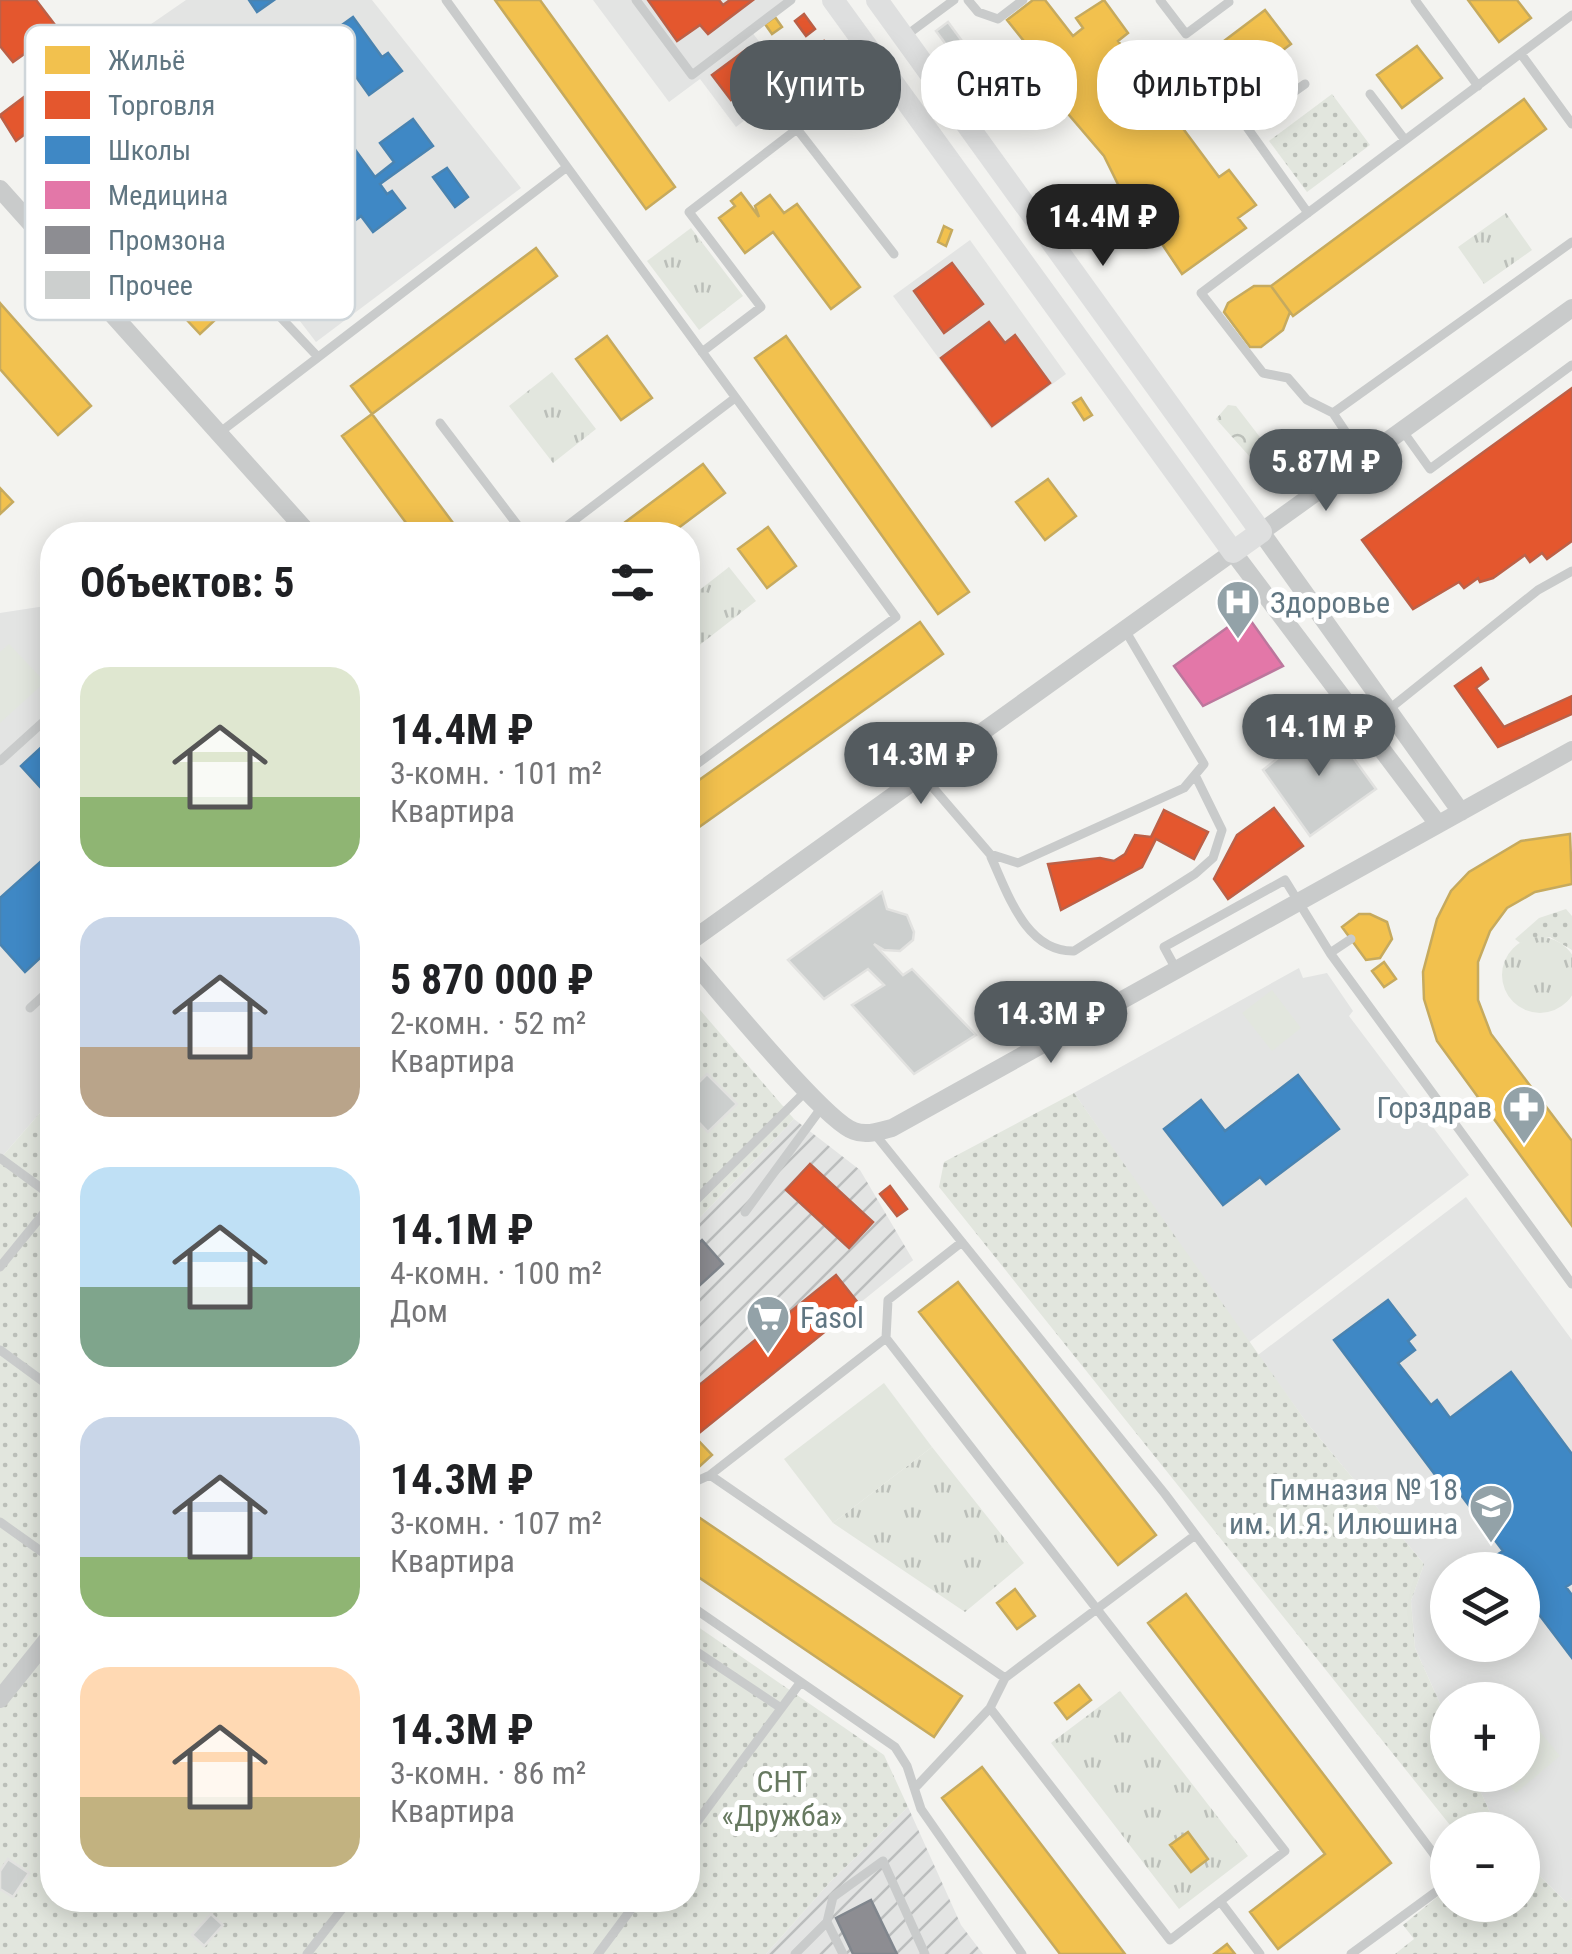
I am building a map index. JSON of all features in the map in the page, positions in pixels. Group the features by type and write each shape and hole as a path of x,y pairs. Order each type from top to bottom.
{"street":[{"path":"833,0 1233,552 1438,824"},
{"path":"876,0 1461,812"},
{"path":"3,199 25,223"},
{"path":"700,934 1572,308"},
{"path":"115,320 298,522"},
{"path":"700,970 822,1107 855,1132 874,1133 892,1128 1572,750"},
{"path":"1,1697 40,1649"}],"lane":[{"path":"446,0 896,617 700,762"},
{"path":"636,0 692,75 792,0"},
{"path":"903,37 954,0"},
{"path":"968,0 978,12 998,19 1024,0"},
{"path":"1160,0 1186,34 1229,2"},
{"path":"1415,0 1478,86"},
{"path":"1363,458 1333,413 1307,400 1288,378 1263,373 1200,293 1572,15"},
{"path":"1521,54 1572,124"},
{"path":"1305,84 1246,126 1308,213"},
{"path":"1370,94 1405,140"},
{"path":"702,352 761,307 689,212 797,128 894,254"},
{"path":"219,433 567,168"},
{"path":"1333,413 1572,242"},
{"path":"282,320 318,358"},
{"path":"1402,430 1430,469 1572,364"},
{"path":"571,522 736,398"},
{"path":"440,423 514,522"},
{"path":"1388,710 1538,590 1572,572"},
{"path":"990,854 1018,863 1184,788 1204,764 1125,630"},
{"path":"0,761 40,725"},
{"path":"923,776 990,854 1027,926 1044,945 1074,951 1212,858 1222,830 1196,777"},
{"path":"1296,903 1572,1284"},
{"path":"1330,953 1351,939"},
{"path":"30,1008 40,999"},
{"path":"700,1196 807,1090"},
{"path":"745,1212 822,1107"},
{"path":"874,1133 1194,1536 1430,1849"},
{"path":"0,1158 40,1190"},
{"path":"0,1267 40,1215"},
{"path":"962,1242 888,1300 886,1338 1285,1851 1170,1940 990,1708"},
{"path":"700,1480 886,1338"},
{"path":"0,1350 40,1379"},
{"path":"710,1475 1005,1678"},
{"path":"0,1522 40,1550"},
{"path":"915,1788 990,1708 1005,1678 1194,1536"},
{"path":"700,1612 895,1747 915,1788 920,1809 1022,1954"},
{"path":"700,1654 782,1708"},
{"path":"700,1818 800,1683"},
{"path":"795,1954 827,1922 833,1897 883,1861 925,1954"},
{"path":"1351,1954 1430,1897"},
{"path":"1220,1902 1260,1954"},
{"path":"307,1954 339,1912"},
{"path":"598,1954 629,1912"},
{"path":"827,1922 843,1954"}],"shaded area":[{"path":"186,0 372,0 521,188 355,313 355,25 150,25"},
{"path":"593,0 795,0 752,32 758,40 730,40 730,119 700,79 669,102"},
{"path":"970,240 1066,374 991,429 893,296"},
{"path":"299,320 345,320 316,342"},
{"path":"40,607 40,1113 0,1159 0,613"},
{"path":"1299,968 1303,978 1327,973 1353,1011 1349,1016 1469,1175 1248,1343 1074,1093"},
{"path":"794,1119 860,1170 913,1260 700,1432 700,1217"},
{"name":"Гимназия № 18 им. И.Я. Илюшина","path":"1466,1197 1572,1340 1572,1898 1567,1903 1540,1876 1540,1812 1490,1812 1481,1792 1540,1792 1540,1682 1430,1682 1415,1648 1411,1601 1424,1564 1307,1423 1258,1355"},
{"path":"908,1807 961,1925 983,1954 766,1954 831,1881"}],"green space":[{"path":"1332,94 1370,145 1307,192 1269,141 1284,130 1298,130 1298,119"},
{"path":"1506,213 1532,250 1484,284 1458,247"},
{"path":"691,228 743,296 699,330 647,261"},
{"path":"552,372 596,429 553,463 509,406"},
{"path":"1228,405 1236,406 1276,458 1283,460 1328,429 1331,446 1321,461 1289,483 1268,477 1216,419"},
{"path":"729,567 756,601 700,645 700,590"},
{"path":"9,644 40,677 40,687 0,723 0,652"},
{"path":"1566,909 1572,916 1572,950 1550,937 1520,943 1515,939 1539,918"},
{"path":"1540,937 1567,948 1573,958 1573,992 1567,1002 1540,1013 1513,1002 1502,975 1513,948"},
{"path":"1272,990 1301,1028 1272,1051 1242,1013"},
{"path":"700,1010 794,1119 700,1217"},
{"path":"1074,1093 1307,1423 1424,1564 1411,1601 1415,1648 1430,1682 1430,1792 1481,1792 1490,1812 1440,1812 939,1187 944,1162"},
{"name":"СНТ «Дружба»","path":"40,1113 40,1912 700,1912 700,1628 884,1755 908,1807 831,1881 766,1954 0,1954 0,1159"},
{"path":"884,1383 932,1447 833,1523 784,1459"},
{"path":"932,1447 1024,1563 965,1612 833,1523"},
{"path":"1120,1691 1248,1856 1179,1909 1051,1743"},
{"path":"1540,1732 1560,1756 1540,1773"},
{"path":"1540,1876 1566,1902 1572,1898 1572,1954 1395,1954 1414,1939 1403,1925 1430,1903 1430,1922 1540,1922"}],"building: Жильё":[{"path":"495,0 540,0 675,187 646,209"},
{"path":"1033,0 1045,0 1073,36 1083,28 1076,18 1104,0 1128,33 1119,40 1097,40 1097,130 1184,130 1219,177 1229,170 1256,205 1238,218 1246,228 1182,274 1154,232 1143,235 1104,156 1077,124 1077,40 1023,40 1007,20"},
{"path":"1468,0 1517,0 1531,18 1499,42"},
{"path":"1265,10 1288,40 1225,40"},
{"path":"775,17 782,27 772,34 765,24"},
{"path":"1417,46 1442,78 1402,108 1377,75"},
{"path":"1524,99 1546,129 1293,316 1271,286"},
{"path":"741,193 759,217 755,206 770,195 784,213 797,204 860,287 831,309 773,232 745,253 719,218 735,206 731,201"},
{"path":"944,226 952,230 946,246 938,242"},
{"path":"536,248 557,276 372,414 351,386"},
{"path":"1254,286 1271,286 1290,312 1283,330 1261,347 1250,347 1224,312 1228,303"},
{"path":"0,303 91,406 58,435 0,369"},
{"path":"187,320 215,320 200,334"},
{"path":"607,336 652,398 621,420 576,359"},
{"path":"786,336 969,592 938,614 755,358"},
{"path":"1081,398 1092,415 1084,420 1073,403"},
{"path":"372,414 452,522 405,522 342,436"},
{"path":"703,464 725,493 686,522 625,522"},
{"path":"1048,479 1076,516 1045,540 1016,502"},
{"path":"0,488 13,502 0,514"},
{"path":"768,527 796,566 767,588 738,549"},
{"path":"920,622 943,654 700,826 700,779"},
{"path":"1570,834 1572,884 1535,892 1507,908 1490,931 1478,962 1478,1000 1491,1034 1572,1141 1572,1226 1437,1041 1424,999 1423,972 1437,919 1451,891 1469,872 1521,841"},
{"path":"1359,914 1370,914 1387,922 1392,939 1380,958 1366,960 1342,927"},
{"path":"1384,962 1396,979 1384,987 1372,971"},
{"path":"958,1282 1156,1535 1118,1565 919,1312"},
{"path":"700,1442 712,1455 700,1466"},
{"path":"700,1518 962,1696 934,1737 700,1578"},
{"path":"1015,1589 1035,1616 1017,1629 997,1603"},
{"path":"1186,1594 1391,1863 1278,1949 1250,1912 1325,1854 1148,1623"},
{"path":"1079,1685 1091,1700 1067,1719 1055,1703"},
{"path":"982,1767 1125,1954 1060,1954 942,1798"},
{"path":"1188,1832 1208,1859 1191,1872 1170,1845"},
{"path":"1227,1944 1235,1954 1214,1954"}],"building: Торговля":[{"path":"0,0 36,0 55,25 25,25 25,53 13,62 0,46"},
{"path":"648,0 719,0 723,5 730,0 753,0 708,34 700,25 677,41"},
{"path":"804,14 815,29 806,36 795,21"},
{"path":"730,62 730,99 712,75"},
{"path":"24,97 25,134 16,141 0,115"},
{"path":"952,263 983,304 944,333 914,291"},
{"path":"989,322 1005,343 1015,335 1050,383 992,426 941,358"},
{"path":"1572,388 1572,541 1547,559 1542,553 1530,562 1525,555 1493,578 1480,582 1478,578 1464,588 1459,582 1413,609 1362,540"},
{"path":"1481,668 1488,679 1476,688 1504,727 1572,696 1572,714 1498,747 1455,686"},
{"path":"1274,808 1303,846 1228,899 1214,879 1237,835"},
{"path":"1164,810 1208,832 1194,859 1156,839 1142,867 1061,910 1048,864 1100,858 1114,861 1125,854 1135,835 1151,837"},
{"path":"810,1164 873,1222 849,1248 786,1190"},
{"path":"890,1186 907,1209 897,1216 880,1194"},
{"path":"836,1275 859,1304 700,1432 700,1384"}],"building: Школы":[{"path":"249,0 274,0 257,12"},
{"path":"353,17 382,57 388,53 402,71 369,95 355,75 355,25 342,25"},
{"path":"413,119 433,146 380,184 387,194 392,191 405,208 373,232 361,216 355,220 355,150 375,177 394,162 380,143"},
{"path":"447,168 468,197 455,207 433,177"},
{"path":"40,748 40,787 21,766"},
{"path":"40,862 40,958 25,972 0,944 0,898"},
{"path":"1298,1075 1339,1129 1266,1184 1260,1177 1223,1205 1164,1129 1201,1100 1225,1131"},
{"path":"1388,1300 1415,1335 1408,1341 1415,1350 1398,1363 1431,1405 1437,1400 1450,1418 1511,1372 1572,1454 1572,1583 1566,1587 1572,1595 1572,1658 1540,1616 1540,1552 1501,1552 1449,1479 1442,1484 1334,1340"}],"building: Медицина":[{"name":"Здоровье","path":"1246,614 1283,666 1203,706 1174,666"}],"building: Промзона":[{"path":"700,1242 723,1264 700,1285"},
{"path":"871,1900 897,1954 853,1954 836,1918"}],"building: Прочее":[{"path":"948,22 961,40 943,40 936,31"},
{"path":"1326,720 1376,789 1310,836 1263,770"},
{"path":"882,892 887,909 907,915 913,940 900,951 884,950 874,944 903,975 912,969 976,1035 914,1074 852,1005 884,985 868,969 824,999 788,960"},
{"path":"707,1074 737,1104 708,1132 700,1124 700,1081"},
{"path":"8,1859 29,1873 13,1897 0,1889 0,1871"},
{"path":"211,1914 223,1925 204,1946 192,1935"}],"place":[{"name":"Здоровье","path":"1238,640"},
{"name":"Горздрав","path":"1524,1145"},
{"name":"Fasol","path":"768,1355"},
{"name":"Гимназия № 18 им. И.Я. Илюшина","path":"1491,1544"}]}
